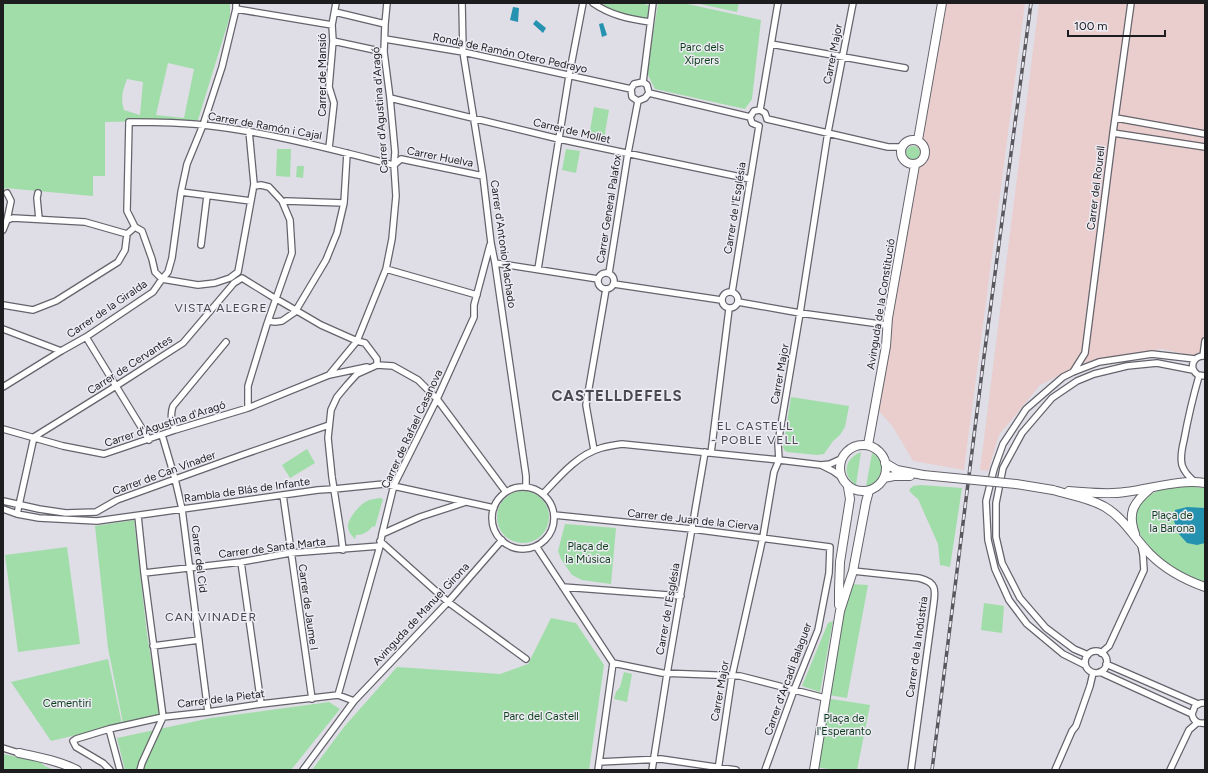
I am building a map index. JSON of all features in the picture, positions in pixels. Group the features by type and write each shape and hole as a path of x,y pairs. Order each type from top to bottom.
{"street":[{"name":"Carrer de Mansió","path":"329,148 334,103 330,88 333,41 332,25 336,3"},
{"name":"Carrer d'Agustina d'Aragó","path":"329,375 357,341 386,269 392,239 396,196 394,164 395,152 384,52 387,3"},
{"name":"Carrer d'Antonio Machado","path":"462,3 463,52 483,176 491,243 525,468 526,487"},
{"path":"538,269 569,76 583,3"},
{"path":"593,3 602,9 628,18 650,22"},
{"path":"643,82 653,3"},
{"path":"760,110 778,3"},
{"name":"Carrer Major","path":"718,768 732,676 763,537 774,472 779,460 778,443 828,132 854,3"},
{"path":"918,140 942,3"},
{"name":"Carrer del Rourell","path":"1073,372 1085,353 1131,3"},
{"path":"236,6 332,25"},
{"name":"Carrer de la Giralda","path":"3,387 86,337 153,292 168,272 172,258 181,192 187,164 203,125 222,67 236,6"},
{"path":"335,12 385,24"},
{"name":"Ronda de Ramón Otero Pedrayo","path":"385,39 463,52 631,89"},
{"path":"333,41 384,52"},
{"path":"771,44 905,68"},
{"path":"643,82 634,84 631,89 632,96 638,101 649,93"},
{"path":"643,82 648,86 649,93"},
{"path":"649,93 750,116"},
{"name":"Carrer de Mollet","path":"390,98 559,138 750,179"},
{"name":"Carrer General Palafox","path":"609,273 628,153 638,101"},
{"path":"750,116 754,111 760,110 765,113 767,119"},
{"path":"750,116 752,123 759,126 764,124 767,119"},
{"path":"1116,118 1205,134"},
{"path":"767,119 888,147 901,148"},
{"name":"Carrer de Ramón i Cajal","path":"135,227 126,211 129,122 170,122 249,131 294,140 394,164"},
{"name":"Carrer de l'Església","path":"732,292 759,126"},
{"path":"3,305 33,310 56,301 118,262 125,250 127,234 135,227 142,231 155,272 162,279 198,285 215,283 230,278 238,272 254,186 249,131"},
{"path":"1113,133 1205,148"},
{"path":"911,140 918,140 923,144 926,150 925,157 921,162 915,165 909,164 904,161 901,156 901,148 904,144 911,140"},
{"path":"268,321 282,321 295,312 326,260 337,233 344,204 347,153"},
{"name":"Carrer Huelva","path":"394,164 401,158 483,176"},
{"name":"Avinguda de la Constitució","path":"868,446 886,346 887,325 915,165"},
{"path":"248,408 248,386 268,321 278,300 292,253 290,220 282,201 269,187 261,185 254,186"},
{"path":"181,192 251,202"},
{"path":"3,230 11,201 7,193"},
{"path":"38,193 39,219"},
{"path":"201,245 207,196"},
{"path":"286,201 344,204"},
{"path":"7,220 14,218 85,222 127,234"},
{"name":"Carrer de Rafael Casanova","path":"338,695 380,544 394,485 437,399 474,317 474,306 491,243"},
{"path":"495,263 598,279"},
{"path":"386,269 477,295"},
{"path":"609,273 615,280 614,284 611,288 603,289 599,286 598,279 601,274 609,273"},
{"name":"Carrer de Cervantes","path":"34,437 183,343 234,283 242,278 278,300"},
{"path":"614,284 721,300"},
{"path":"594,450 586,405 606,289"},
{"path":"732,292 737,296 738,302 735,307 729,309 723,306 721,300 725,293 732,292"},
{"path":"278,300 321,325 365,343 377,359 376,365"},
{"path":"738,302 800,313 887,325"},
{"path":"712,453 729,309"},
{"path":"3,329 61,351"},
{"path":"86,337 148,440"},
{"path":"1193,370 1192,363 1195,359 1200,356 1204,356 1205,341"},
{"path":"175,430 171,423 171,412 173,406 226,342"},
{"path":"1192,714 1100,672 1093,673 1089,671 1085,665 1064,654 1027,624 1009,600 995,569 988,540 986,501 994,469 1003,444 1026,409 1063,377 1099,362 1152,354 1195,359"},
{"path":"342,359 349,371"},
{"path":"1088,655 1074,649 1046,628 1020,598 1002,563 996,537 996,503 1003,468 1022,433 1052,398 1077,380 1101,372 1127,366 1157,363 1193,370 1195,373 1202,376 1187,422 1181,462 1187,475 1195,482"},
{"path":"343,550 328,438 331,410 337,397 357,374 376,365 392,366 418,380 437,399 506,492"},
{"name":"Carrer d'Agustina d'Aragó","path":"3,429 63,446 104,454 162,436 175,430 248,408 329,375 376,365"},
{"name":"Carrer de Can Vinader","path":"3,501 66,513 96,512 117,500 175,478 329,425"},
{"name":"Carrer del Cid","path":"162,436 175,478 182,509 208,712"},
{"path":"17,514 34,437"},
{"path":"543,494 569,468 594,450 622,444 821,465 830,464 841,459"},
{"path":"840,476 839,467 841,459 845,453 854,447 861,445 874,448 883,457 886,472 884,478 878,486 869,491 856,491 848,487"},
{"name":"Carrer de l'Església","path":"652,770 705,452"},
{"path":"885,463 897,470 923,475 1016,484 1053,490 1112,493 1170,484 1195,482 1205,483"},
{"path":"814,770 840,611 840,562 850,499 848,487 840,476 821,465"},
{"path":"884,478 894,476 908,477 923,475"},
{"name":"Rambla de Blás de Infante","path":"3,509 17,514 39,518 97,521 318,490 384,484 494,508"},
{"path":"526,487 535,489 549,500 554,515 553,524 550,533 536,546 518,548 502,540 496,533 492,514 499,498 506,492 516,488 526,487"},
{"path":"1101,653 1109,646 1144,570 1143,555 1139,540 1131,521 1135,504 1152,488"},
{"path":"1053,490 1105,507 1117,516 1150,554 1171,570 1193,583 1205,587"},
{"path":"840,611 857,571 866,502 869,491"},
{"name":"Carrer de Jaume I","path":"283,495 290,553 312,699"},
{"path":"382,534 420,517 466,502"},
{"name":"Carrer de Juan de la Cierva","path":"554,515 763,537 830,547"},
{"path":"138,516 144,574 163,717 140,770"},
{"name":"Avinguda de Manuel Girona","path":"303,770 354,702 448,602 502,540"},
{"path":"380,544 448,602 526,659"},
{"name":"Carrer de Santa Marta","path":"144,574 241,562 290,553 343,550 380,544"},
{"path":"536,546 613,663 598,770"},
{"name":"Carrer d'Arcadi Balaguer","path":"766,770 794,690 818,630 829,573 830,547"},
{"path":"241,562 261,704"},
{"name":"Carrer de la Indústria","path":"857,571 919,578 932,583 934,597 911,770"},
{"path":"563,588 681,596"},
{"path":"153,646 199,640"},
{"path":"1085,665 1088,655 1094,652 1101,653 1106,658 1106,664 1104,669 1100,672"},
{"path":"613,663 667,674 740,676 825,698"},
{"path":"1106,664 1198,704"},
{"path":"1055,770 1072,731 1076,726 1093,673"},
{"path":"338,695 354,702"},
{"name":"Carrer de la Pietat","path":"110,770 103,763 76,747 73,741 109,729 163,717 338,695"},
{"path":"1205,703 1198,704 1193,708 1192,714 1193,719 1197,723 1205,724"},
{"path":"1170,770 1189,730 1197,723"},
{"path":"109,729 120,770"},
{"path":"3,748 46,759 77,770"},
{"path":"599,762 661,759 736,770"}],"shaded area":[{"path":"939,3 1025,3 964,470 913,461 893,427 875,406"},
{"path":"1039,3 1205,3 1205,358 1161,349 1086,362 1040,385 999,435 988,471 980,470"}],"green space":[{"path":"3,3 230,3 230,16 198,120 105,122 105,176 93,176 93,196 5,188 3,204","holes":["168,63 194,69 184,118 156,115","127,79 143,82 140,115 124,110 122,98"]},
{"path":"601,3 642,3 650,6 648,20 617,11"},
{"name":"Parc dels Xiprers","path":"658,3 683,3 761,20 752,99 745,109 655,89 647,73"},
{"path":"695,3 739,3 737,12"},
{"path":"594,107 609,110 604,139 589,136"},
{"path":"913,146 918,148 920,153 918,158 913,160 908,158 906,153 908,148"},
{"path":"277,149 291,149 290,177 276,176"},
{"path":"566,149 580,151 576,173 562,170"},
{"path":"297,166 304,166 303,178 296,177"},
{"path":"791,397 849,406 845,427 824,454 817,455 787,452 784,450 783,447"},
{"path":"307,449 315,463 290,478 282,465"},
{"path":"861,452 856,485 848,476 847,467 851,458"},
{"path":"872,453 881,462 882,472 877,481 866,487"},
{"path":"921,485 962,488 950,567 940,565 938,544 918,499 909,490 913,486"},
{"name":"Plaça de la Barona","path":"1178,487 1205,488 1205,582 1174,568 1167,563 1150,548 1138,530 1136,520 1137,511 1142,502 1151,494 1160,490"},
{"path":"523,491 537,495 545,503 549,517 545,531 537,539 523,543 509,539 501,531 497,517 501,503 509,495"},
{"path":"380,498 383,499 375,527 373,526 365,533 356,535 355,539 348,528 351,517 357,509 367,501"},
{"path":"134,520 147,634 160,715 123,723 108,648 95,526"},
{"name":"Plaça de la Música","path":"565,524 616,528 611,584 582,580 572,575 561,559 558,551"},
{"path":"67,547 80,644 18,652 5,555"},
{"path":"847,584 868,585 847,698 829,695"},
{"path":"984,603 1004,606 1002,633 981,630"},
{"name":"Parc del Castell","path":"551,618 576,623 604,665 589,770 312,770 344,727 397,667 500,674 528,664"},
{"path":"833,621 820,692 802,686 828,623"},
{"name":"Cementiri","path":"108,659 122,724 51,741 11,682"},
{"path":"624,672 632,674 627,702 614,699 616,692 620,687"},
{"name":"Plaça de l'Esperanto","path":"825,698 870,705 857,770 836,770 814,767"},
{"path":"329,702 340,709 291,770 125,770 117,738 211,718"},
{"path":"3,754 40,762 54,770 3,770"}],"water":[{"path":"513,7 519,8 518,22 510,20"},
{"path":"536,20 546,28 543,33 533,24"},
{"path":"603,23 607,35 602,37 599,24"},
{"path":"1187,507 1205,508 1205,543 1197,545 1187,543 1178,533 1174,521 1175,510"}],"railway":[{"path":"932,770 983,364 1031,3"}],"district":[{"name":"VISTA ALEGRE","path":"221,308"},
{"name":"CASTELLDEFELS","path":"617,396"},
{"name":"EL CASTELL - POBLE VELL","path":"755,433"},
{"name":"CAN VINADER","path":"211,617"}]}
